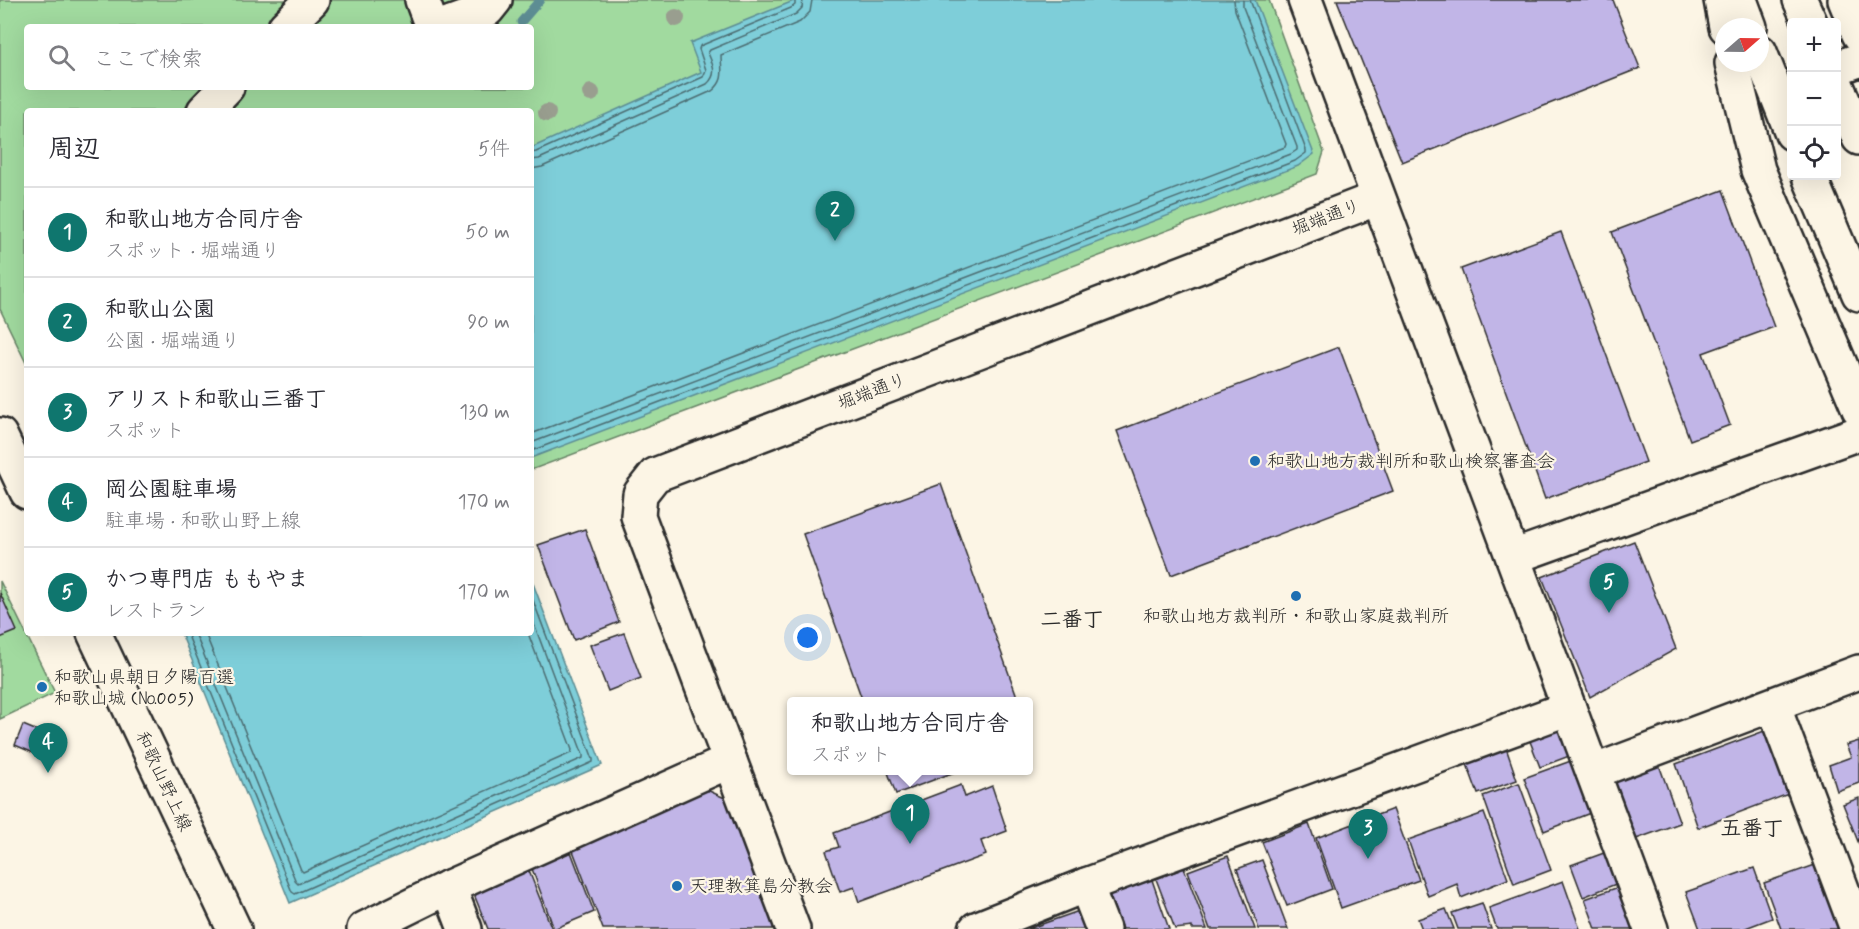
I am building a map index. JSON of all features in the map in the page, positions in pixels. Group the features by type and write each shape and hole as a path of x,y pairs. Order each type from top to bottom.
{"street":[{"path":"422,0 431,24"},
{"path":"448,24 487,10 495,0"},
{"path":"1305,0 1651,929"},
{"path":"1721,0 1724,18"},
{"path":"1740,0 1747,18"},
{"path":"1800,0 1808,18"},
{"path":"1845,0 1859,34"},
{"path":"1841,66 1859,60"},
{"path":"1734,72 1758,170 1859,409"},
{"path":"1768,72 1788,126"},
{"path":"207,108 224,90"},
{"path":"1841,96 1859,138"},
{"path":"1811,180 1859,294"},
{"name":"堀端通り","path":"793,929 639,516 640,494 655,475 1378,198"},
{"path":"1513,558 1859,433"},
{"path":"0,435 24,486"},
{"name":"和歌山野上線","path":"95,636 234,929"},
{"path":"1593,772 1859,672"},
{"path":"1773,705 1857,929"},
{"path":"976,929 1086,885 1569,708"},
{"path":"364,929 449,887 730,762"},
{"path":"1086,885 1102,929"},
{"path":"449,887 465,929"}],"green space":[{"path":"0,0 1269,0 1324,152 1317,174 534,469 534,108 24,108 24,359 0,309"},
{"path":"0,581 24,630 24,636 27,636 55,693 0,719"}],"water":[{"path":"796,0 1255,0 1314,154 1298,166 534,457 534,147 701,72 690,43"},
{"path":"534,586 602,765 290,903 182,636 534,636"}],"building":[{"path":"1337,0 1613,0 1640,68 1402,162"},
{"path":"1723,190 1774,327 1703,353 1730,425 1690,440 1612,232"},
{"path":"1561,232 1646,462 1545,499 1461,269"},
{"name":"和歌山地方裁判所和歌山検察審査会","path":"1339,347 1393,491 1171,575 1117,431"},
{"path":"941,484 1017,697 861,697 803,534"},
{"path":"585,529 619,622 574,640 538,545"},
{"path":"1634,541 1676,649 1590,697 1542,577"},
{"path":"0,593 17,631 0,638"},
{"path":"624,633 641,678 608,691 590,645"},
{"path":"1555,720 1580,752 1540,767 1526,731"},
{"path":"23,725 52,737 43,757 15,745"},
{"path":"1767,730 1791,793 1698,828 1676,764"},
{"path":"1859,741 1859,783 1837,791 1829,765 1851,757 1846,745"},
{"path":"1504,742 1517,780 1478,794 1464,756"},
{"path":"1579,758 1598,810 1544,831 1524,778"},
{"path":"1658,762 1680,823 1628,842 1606,781"},
{"path":"889,775 947,775 896,794"},
{"path":"1519,783 1551,870 1514,884 1483,796"},
{"path":"961,785 965,797 992,786 1007,831 981,841 986,855 859,902 854,887 840,892 826,851 839,847 834,833"},
{"name":"天理教箕島分教会","path":"707,790 736,803 785,929 603,929 570,843"},
{"path":"1859,798 1859,844 1843,804"},
{"path":"1393,809 1419,880 1341,908 1316,838"},
{"path":"1484,813 1508,879 1461,898 1457,884 1428,896 1408,840"},
{"path":"1309,824 1332,889 1287,906 1262,842"},
{"path":"1615,849 1626,880 1583,897 1571,865"},
{"path":"571,852 594,912 554,929 531,866"},
{"path":"1228,856 1255,929 1210,929 1188,871"},
{"path":"1262,860 1288,929 1259,929 1237,869"},
{"path":"1818,864 1842,929 1781,929 1764,883"},
{"path":"527,866 552,929 488,929 475,897 478,886"},
{"path":"1184,868 1207,929 1192,929 1192,927 1175,929 1156,879"},
{"path":"1754,868 1772,918 1743,929 1700,929 1686,892"},
{"path":"1151,877 1169,929 1122,929 1108,892"},
{"path":"1563,881 1580,929 1497,929 1489,908"},
{"path":"1627,884 1643,929 1596,929 1585,899"},
{"path":"1482,903 1491,929 1458,929 1452,913"},
{"path":"1446,909 1454,929 1422,929 1418,919"},
{"path":"1079,911 1086,929 1028,929"}],"waterway":[{"path":"521,22 540,0"}],"place":[{"name":"和歌山公園","path":"835,241"},
{"name":"和歌山地方裁判所和歌山検察審査会","path":"1255,461"},
{"name":"和歌山地方裁判所・和歌山家庭裁判所","path":"1296,596"},
{"name":"かつ専門店 ももやま","path":"1609,613"},
{"name":"和歌山県朝日夕陽百選 和歌山城 (№005)","path":"42,687"},
{"name":"岡公園駐車場","path":"48,773"},
{"name":"和歌山地方合同庁舎","path":"910,844"},
{"name":"アリスト和歌山三番丁","path":"1368,859"},
{"name":"天理教箕島分教会","path":"677,886"}],"district":[{"name":"二番丁","path":"1072,619"},
{"name":"五番丁","path":"1752,828"}]}
